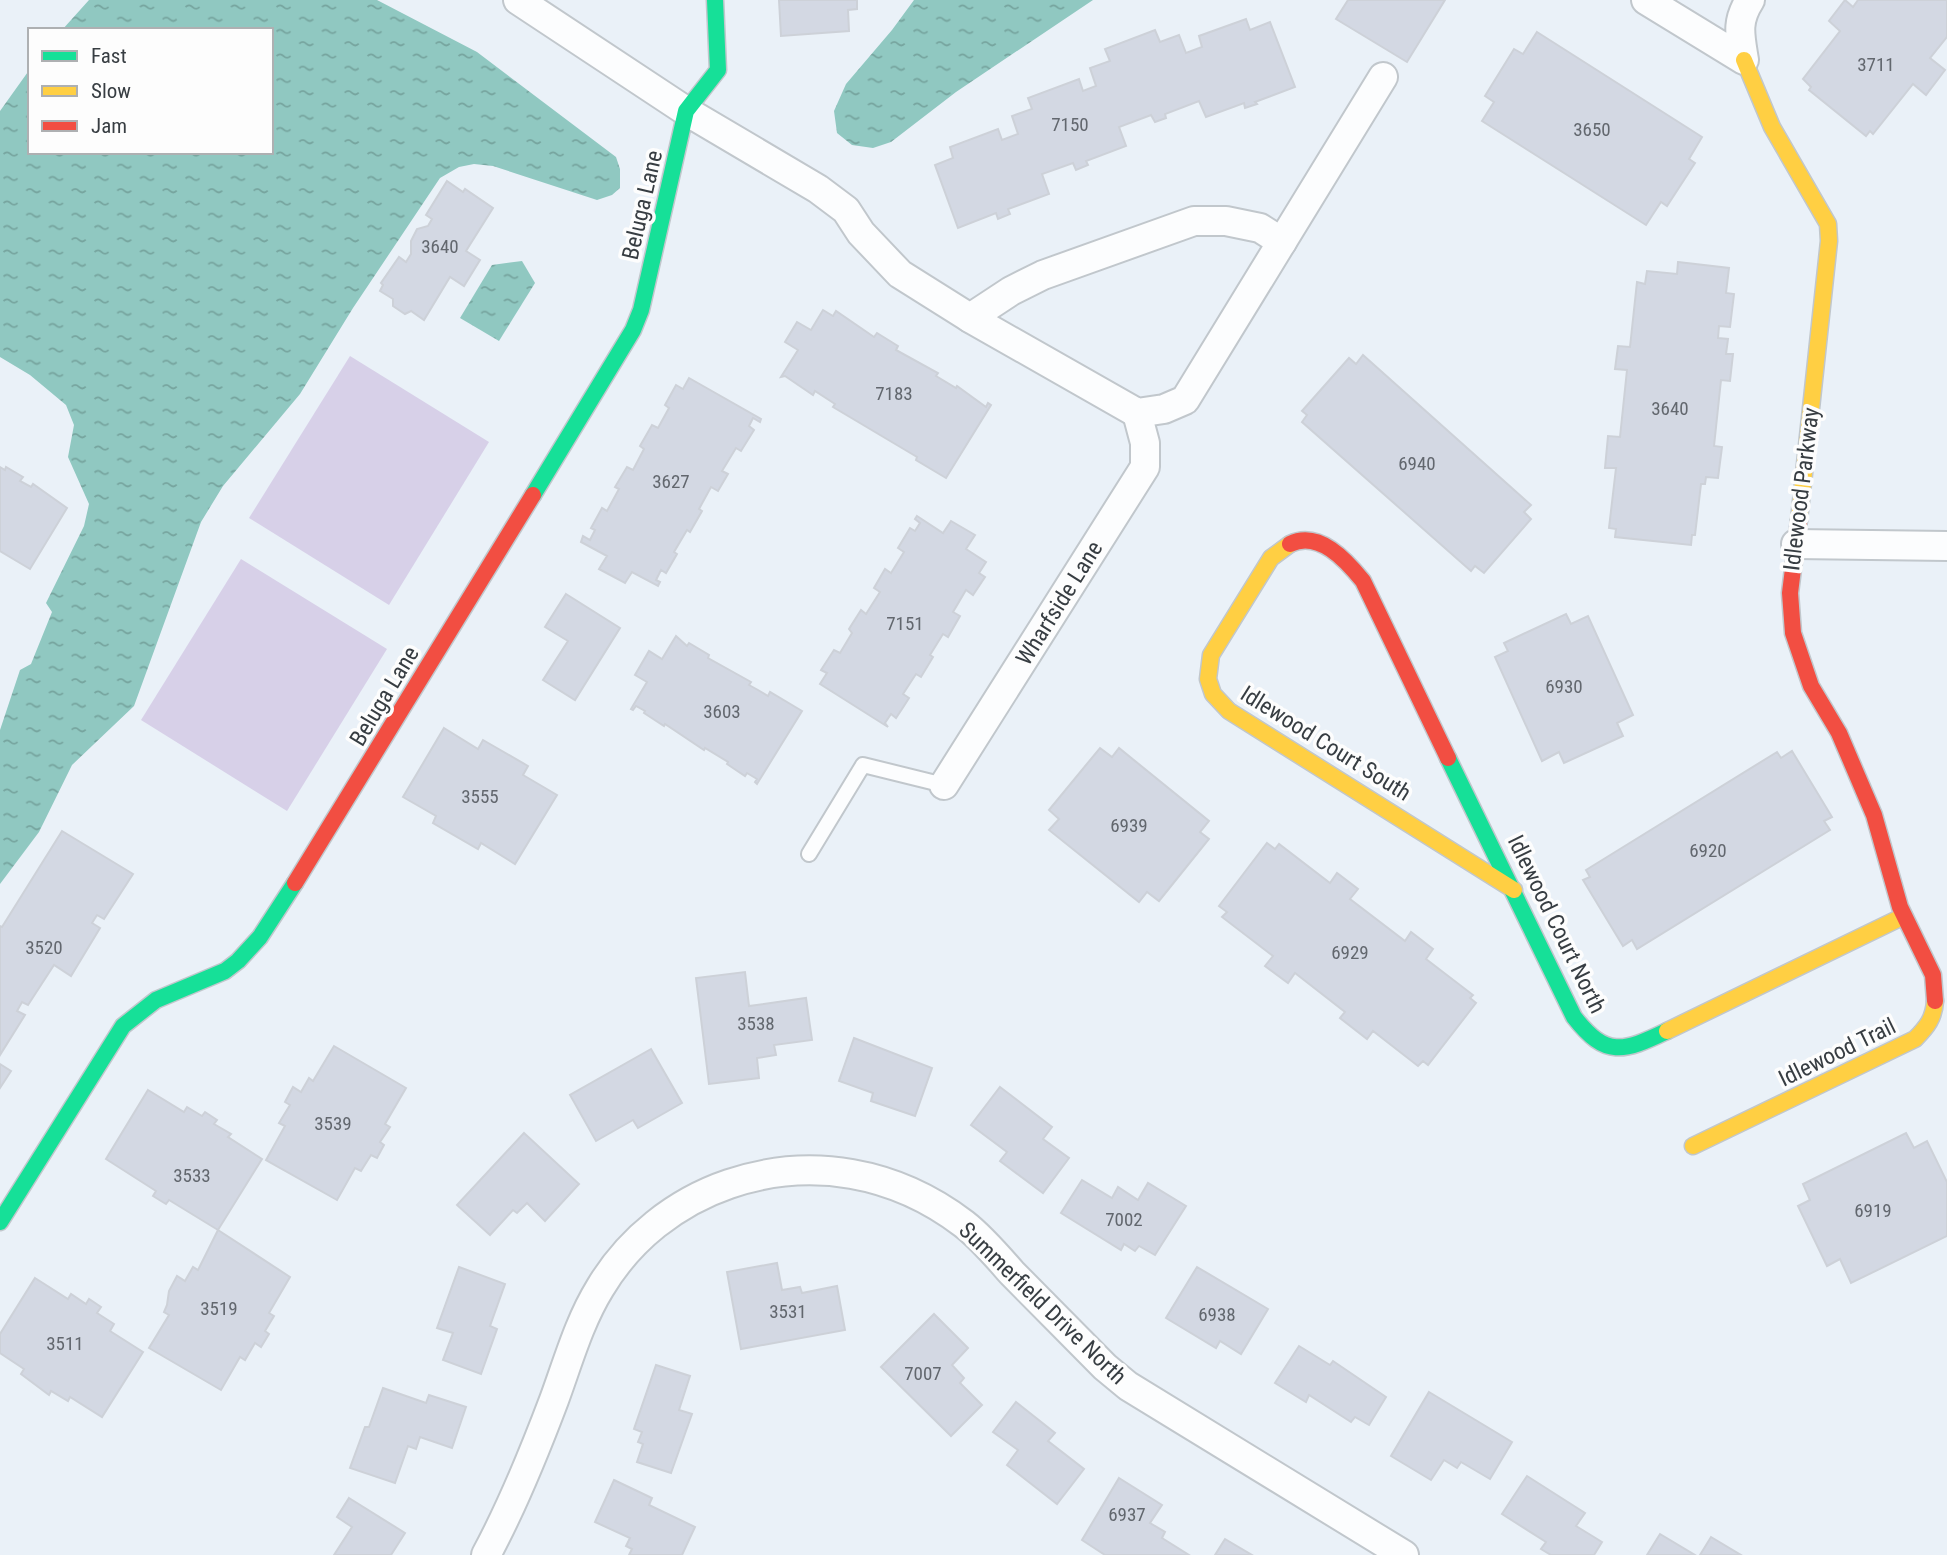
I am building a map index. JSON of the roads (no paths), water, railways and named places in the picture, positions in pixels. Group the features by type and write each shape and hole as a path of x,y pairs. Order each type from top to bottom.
{"street":[{"path":"517,0 686,111 830,197 846,210 861,233 900,274 970,318 1138,413 1164,409 1185,400 1383,77"},
{"path":"686,111 718,70 715,0"},
{"path":"1646,0 1744,60"},
{"name":"Idlewood Parkway","path":"1750,0 1741,17 1744,60 1772,127 1828,224 1829,241 1790,593 1796,645 1811,686 1839,733 1874,815 1904,916"},
{"name":"Beluga Lane","path":"0,1222 123,1026 156,1000 203,982 238,961 260,937 330,828 633,330 641,310 686,111"},
{"path":"970,318 1011,291 1043,275 1194,222 1226,221 1260,228 1282,242"},
{"name":"Wharfside Lane","path":"944,785 1145,467 1145,443 1138,413"},
{"name":"Idlewood Court South","path":"1406,669 1363,581 1354,569 1320,542 1297,540 1282,546 1271,558 1211,656 1208,679 1213,694 1229,711 1514,890"},
{"path":"1796,544 1947,546"},
{"name":"Idlewood Court North","path":"1406,669 1574,1017 1596,1041 1610,1047 1626,1049 1643,1044 1904,916"},
{"name":"Idlewood Trail","path":"1693,1146 1908,1044 1921,1034 1934,1014 1936,991 1930,967 1904,916"},
{"name":"Summerfield Drive North","path":"486,1555 514,1502 534,1454 585,1315 601,1285 621,1258 655,1224 713,1189 760,1174 810,1169 859,1174 892,1183 922,1197 964,1224 1105,1367 1128,1386 1404,1555"}],"lane":[{"path":"808,854 863,765 944,785"}],"water":[{"path":"89,0 377,0 477,52 616,157 620,169 620,188 612,195 597,200 493,166 474,164 459,167 440,178 353,308 300,394 223,486 201,522 134,706 72,765 39,832 0,884 0,730 20,670 31,664 52,612 46,603 84,526 89,504 68,457 74,425 66,405 30,375 0,357 0,111 28,72 28,154 273,154 273,28 64,28"},
{"path":"914,0 1093,0 956,92 891,142 873,148 852,145 837,133 834,111 846,84"},
{"path":"522,261 535,283 499,341 460,318 492,265"}]}
